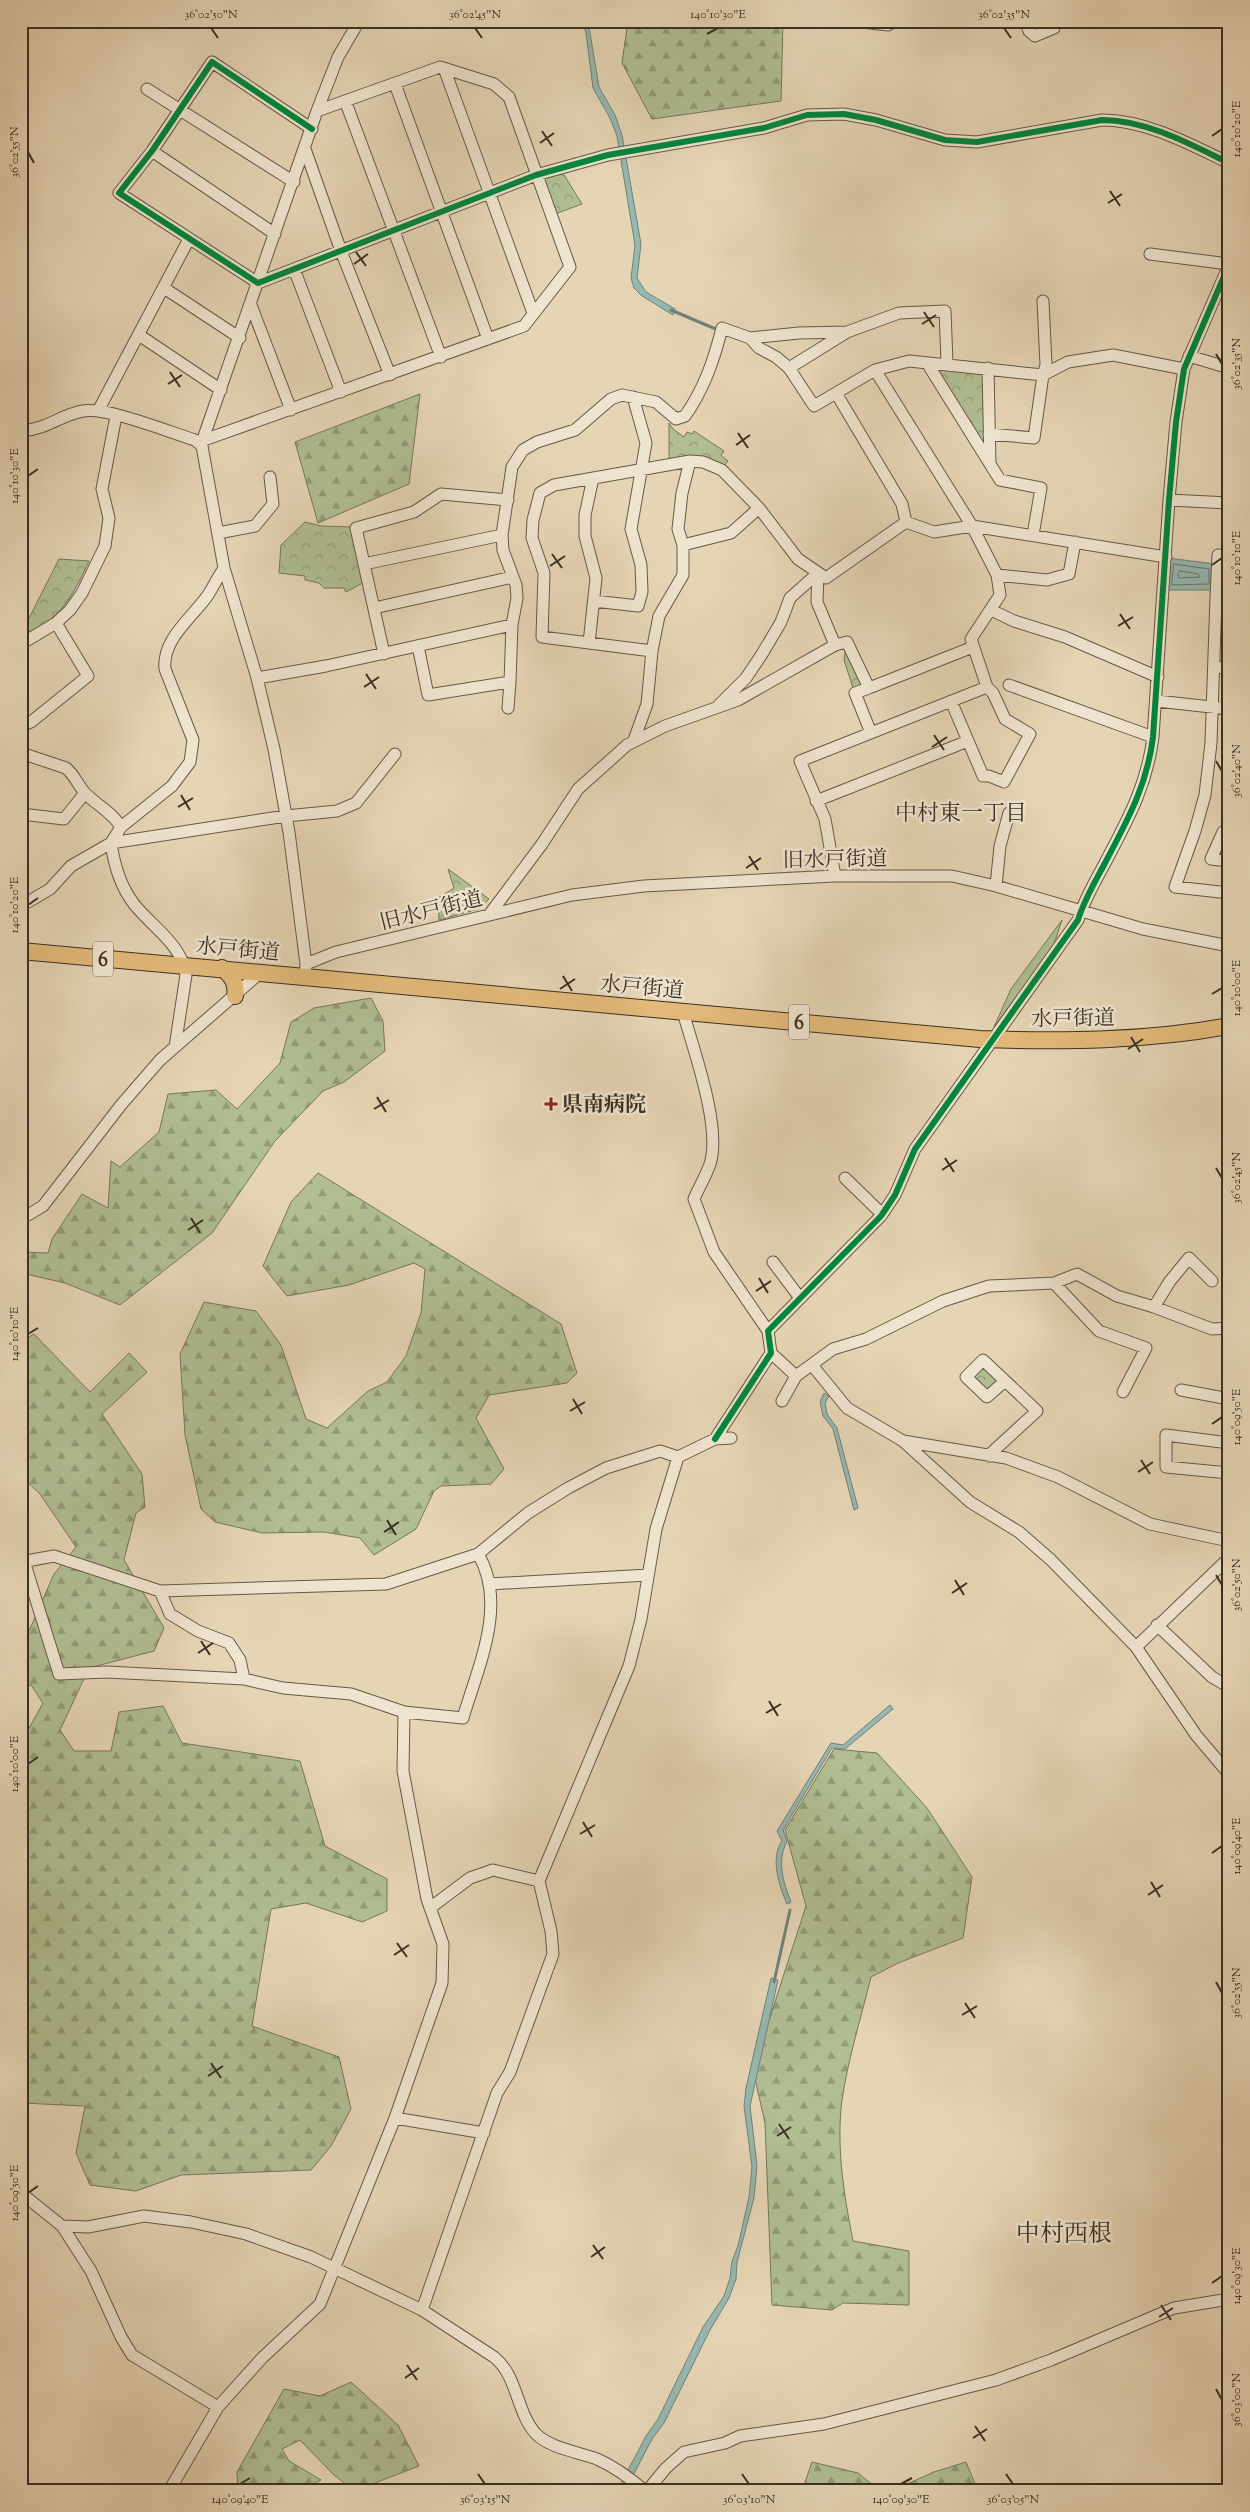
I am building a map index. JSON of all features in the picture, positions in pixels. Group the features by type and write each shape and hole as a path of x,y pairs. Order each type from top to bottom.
{"highway":[{"name":"水戸街道","path":"21,951 261,972 306,970 683,1012 992,1039 1110,1039 1154,1036 1229,1026"},
{"path":"222,968 233,978 236,984 236,996"}],"street":[{"path":"306,970 286,816 274,749 257,678 224,568 202,442 338,57 358,21"},
{"path":"853,21 888,25 894,21"},
{"path":"1025,21 1029,31 1035,36 1054,28 1053,21"},
{"path":"258,283 119,193 152,150 212,62 312,129"},
{"path":"21,431 36,430 85,410 98,411 202,442 524,326 570,267 509,97 494,84 440,67 346,103 318,111"},
{"path":"444,68 488,194 534,313"},
{"path":"394,84 488,339"},
{"path":"147,89 294,182"},
{"path":"346,103 392,231 441,357"},
{"path":"258,283 536,175 608,155 764,128 807,115 844,114 876,120 945,140 977,142 1102,120 1120,120 1149,128 1229,163"},
{"path":"305,148 341,251 390,375"},
{"path":"152,150 275,234"},
{"path":"98,411 189,239"},
{"path":"768,1332 882,1214 895,1195 916,1149 1073,927 1143,786 1150,766 1157,701 1169,500 1176,422 1184,369 1229,264 1150,254"},
{"path":"294,269 341,392"},
{"path":"164,288 240,338"},
{"path":"989,434 1034,438 1042,375 1046,365 1044,301"},
{"path":"251,305 291,410"},
{"path":"789,368 847,332 899,313 945,311 947,363"},
{"path":"508,708 512,625 517,598 513,577 503,550 502,535 512,466 523,450 537,442 575,430 611,399 622,395 656,402 676,419 686,416 704,384 715,356 722,328 750,338 799,333 847,332"},
{"path":"139,335 221,390"},
{"path":"750,338 759,348 776,357 789,368 814,406 875,370 909,361 947,363 1042,375 1068,362 1113,356 1184,369"},
{"path":"1189,356 1229,368"},
{"path":"927,363 1000,480 1041,488 1033,535"},
{"path":"988,368 990,464"},
{"path":"875,370 972,526 997,575 1000,596 971,639 987,687 993,693 1005,719 1030,734 1004,782 989,776 983,776 951,701"},
{"path":"836,393 902,504 906,522"},
{"path":"594,601 638,606 642,592 641,565 631,529 646,443 633,397"},
{"path":"21,644 56,623 70,610 82,593 105,546 109,518 102,489 116,416"},
{"path":"652,651 542,637 544,573 532,538 533,520 540,493 554,485 690,460 703,462 722,470 759,508 798,559 826,578 906,522"},
{"path":"634,740 647,704 652,651 659,616 682,575 683,545 678,529 682,493 690,460"},
{"path":"218,533 255,526 273,504 270,477"},
{"path":"589,643 596,578 584,536 585,516 593,478"},
{"path":"384,654 356,528 363,524 414,512 441,494 508,500"},
{"path":"1169,500 1229,503"},
{"path":"683,545 731,532 759,508"},
{"path":"906,522 934,532 972,526 1166,557"},
{"path":"364,564 502,535"},
{"path":"997,575 1046,580 1069,574 1075,542"},
{"path":"1229,556 1218,555 1215,667 1205,795 1196,831 1175,887 1229,893"},
{"path":"175,1047 186,974 185,966 158,927 134,905 123,887 114,861 111,843 121,827 172,786 190,762 193,740 165,669 164,657 168,645 208,595 224,568"},
{"path":"818,573 817,602 836,645"},
{"path":"716,708 746,678 781,622 790,598 818,573"},
{"path":"374,608 513,577"},
{"path":"1216,597 1229,598"},
{"path":"991,610 1014,621 1065,637 1158,677"},
{"path":"21,726 31,722 88,676 56,623"},
{"path":"257,678 384,654 512,625"},
{"path":"490,915 542,844 578,789 634,740 738,700 836,645 847,642 869,688"},
{"path":"418,646 428,695 510,682"},
{"path":"871,733 856,693 973,647"},
{"path":"1215,667 1229,668"},
{"path":"1009,686 1153,737"},
{"path":"835,876 825,819 800,761 987,687"},
{"path":"1157,701 1229,709"},
{"path":"816,801 968,741"},
{"path":"21,753 66,768 71,772 85,794 115,816 121,827"},
{"path":"21,903 28,902 50,889 71,866 111,843 286,816 337,811 356,804 395,754"},
{"path":"21,814 64,819 85,794"},
{"path":"996,886 1000,846 1009,813"},
{"path":"1229,832 1223,832 1211,860 1229,861"},
{"name":"旧水戸街道","path":"306,970 336,952 572,895 644,886 835,876 952,876 996,886 1143,929 1229,946"},
{"path":"21,1219 43,1206 121,1105 175,1047 236,996 261,972"},
{"path":"683,1012 705,1088 712,1134 711,1162 694,1199 714,1252 768,1332 771,1353 796,1376"},
{"path":"845,1178 882,1214"},
{"path":"1154,1307 1170,1281 1189,1258 1212,1281"},
{"path":"774,1262 800,1298"},
{"path":"782,1401 796,1376 833,1348 866,1339 943,1301 990,1286 1054,1283 1077,1274 1118,1296 1154,1307 1212,1329 1229,1328"},
{"path":"1054,1283 1099,1331 1146,1348 1123,1392"},
{"path":"715,1439 771,1353"},
{"path":"812,1365 847,1408 903,1441 970,1502 1019,1532 1051,1560 1136,1647 1196,1735 1229,1774"},
{"path":"988,1456 1037,1411 1005,1381"},
{"path":"1181,1390 1229,1399"},
{"path":"1229,1443 1166,1435 1166,1467 1229,1473"},
{"path":"478,1554 488,1570 490,1584 490,1630 463,1718 404,1712 351,1694 284,1688 244,1679 107,1672 59,1674 22,1562 54,1556 160,1591 386,1584 478,1554 528,1513 568,1488 606,1468 660,1451 678,1457 715,1439 731,1438"},
{"path":"903,1441 1006,1458 1058,1477 1150,1524 1229,1540"},
{"path":"422,2310 497,2093 510,2072 553,1954 551,1931 538,1880 629,1666 641,1619 656,1529 678,1457"},
{"path":"1136,1647 1229,1558"},
{"path":"490,1584 648,1575"},
{"path":"160,1591 170,1614 198,1631 229,1643 240,1660 244,1679"},
{"path":"1157,1625 1212,1677 1229,1687"},
{"path":"169,2491 218,2407 262,2358 320,2304 395,2118 442,1983 443,1944 430,1908 403,1771 404,1712"},
{"path":"430,1908 470,1878 493,1870 538,1880"},
{"path":"395,2118 484,2133"},
{"path":"21,2194 62,2226 91,2271 121,2337 132,2355 218,2407"},
{"path":"62,2226 88,2228 144,2216 191,2222 246,2234 336,2268 422,2310 504,2365 525,2420 537,2434 545,2440 598,2460 629,2477 646,2491 666,2468 684,2452 724,2443 740,2436 824,2424 996,2380 1051,2360 1174,2308 1229,2299"}],"green space":[{"path":"628,21 783,21 781,101 652,119 622,63"},
{"path":"555,174 564,175 582,204 555,214 539,177"},
{"path":"930,365 986,370 988,458"},
{"path":"420,394 409,484 318,523 295,442"},
{"path":"669,423 673,429 684,437 687,432 692,434 694,431 724,451 721,455 728,461 723,467 669,461"},
{"path":"305,522 321,526 353,527 365,579 361,584 346,592 344,588 324,588 319,583 305,580 305,576 279,573 281,545"},
{"path":"59,559 89,561 64,606 46,623 34,630 21,634"},
{"path":"846,645 866,686 854,691 844,660"},
{"path":"448,869 489,899 478,909 439,920 438,898 454,888"},
{"path":"1062,920 1053,947 994,1027 1011,989"},
{"path":"371,998 383,1021 385,1051 344,1082 323,1091 275,1141 212,1233 120,1305 65,1283 21,1273 21,1252 48,1253 52,1239 82,1194 108,1208 111,1161 120,1167 159,1132 168,1094 216,1090 237,1109 280,1063 291,1022 314,1008"},
{"path":"318,1173 561,1324 577,1373 567,1383 489,1395 476,1418 504,1469 491,1484 441,1486 434,1491 416,1529 374,1555 360,1538 324,1532 262,1533 215,1522 201,1509 185,1435 180,1354 204,1302 256,1311 281,1345 306,1419 327,1428 368,1391 387,1382 406,1356 421,1313 425,1269 414,1263 349,1285 287,1296 263,1266 291,1202"},
{"path":"34,1334 90,1392 129,1353 147,1372 102,1414 142,1474 145,1507 136,1513 124,1560 164,1628 154,1651 89,1668 60,1730 74,1751 111,1751 119,1712 163,1706 182,1743 300,1761 325,1846 387,1879 387,1911 362,1922 306,1903 271,1909 252,2026 339,2057 351,2109 331,2146 311,2170 181,2175 136,2191 90,2185 76,2153 85,2106 21,2103 21,1951 29,1947 26,1920 21,1918 21,1743 43,1703 31,1685 21,1689 21,1638 29,1631 54,1574 76,1547 40,1494 21,1476 21,1342"},
{"path":"983,1363 1002,1381 986,1394 969,1377"},
{"path":"834,1749 877,1753 927,1808 972,1877 963,1938 898,1963 871,1977 851,2054 842,2100 840,2153 853,2241 909,2251 909,2305 843,2303 832,2310 772,2305 765,2123 753,2070 806,1906 785,1830"},
{"path":"351,2382 398,2425 419,2466 354,2491 333,2474 300,2440 282,2449 289,2461 321,2480 299,2491 238,2491 237,2472 284,2389 320,2396"},
{"path":"812,2462 858,2473 880,2491 802,2491"},
{"path":"966,2462 978,2491 891,2491 934,2472"}],"water":[{"path":"582,21 588,21 599,87 615,115 622,135 641,244 637,278 646,292 675,309 673,315 642,296 634,288 631,278 635,245 617,136 610,118 593,88 586,33"},
{"path":"1168,558 1215,564 1214,590 1165,590"},
{"path":"824,1393 829,1396 825,1403 827,1414 837,1428 858,1508 854,1510 833,1429 823,1416 820,1402"},
{"path":"890,1705 893,1709 845,1749 832,1748 783,1830 787,1842 782,1857 782,1872 791,1902 787,1904 777,1872 778,1848 782,1841 777,1831 831,1743 843,1745"},
{"path":"771,1978 778,1980 750,2106 757,2166 754,2198 737,2262 736,2279 729,2298 710,2330 664,2423 652,2439 625,2491 617,2491 646,2436 658,2419 703,2327 724,2296 730,2278 732,2261 738,2246 749,2197 752,2167 744,2106 746,2088"}],"waterway":[{"path":"671,310 718,330"},
{"path":"774,1982 790,1910"}],"cycle path":[{"path":"312,129 212,62 152,151 119,193 258,283 536,175 608,155 764,128 807,115 844,114 876,120 945,140 977,142 1102,120 1118,121 1167,134 1229,163"},
{"path":"715,1439 771,1353 768,1331 881,1216 895,1195 915,1149 1078,920 1087,898 1135,803 1146,771 1153,737 1169,500 1176,422 1184,369 1229,265"}],"place":[{"name":"県南病院","path":"551,1104"}],"district":[{"name":"中村東一丁目","path":"961,812"},
{"name":"中村西根","path":"1064,2233"}]}
